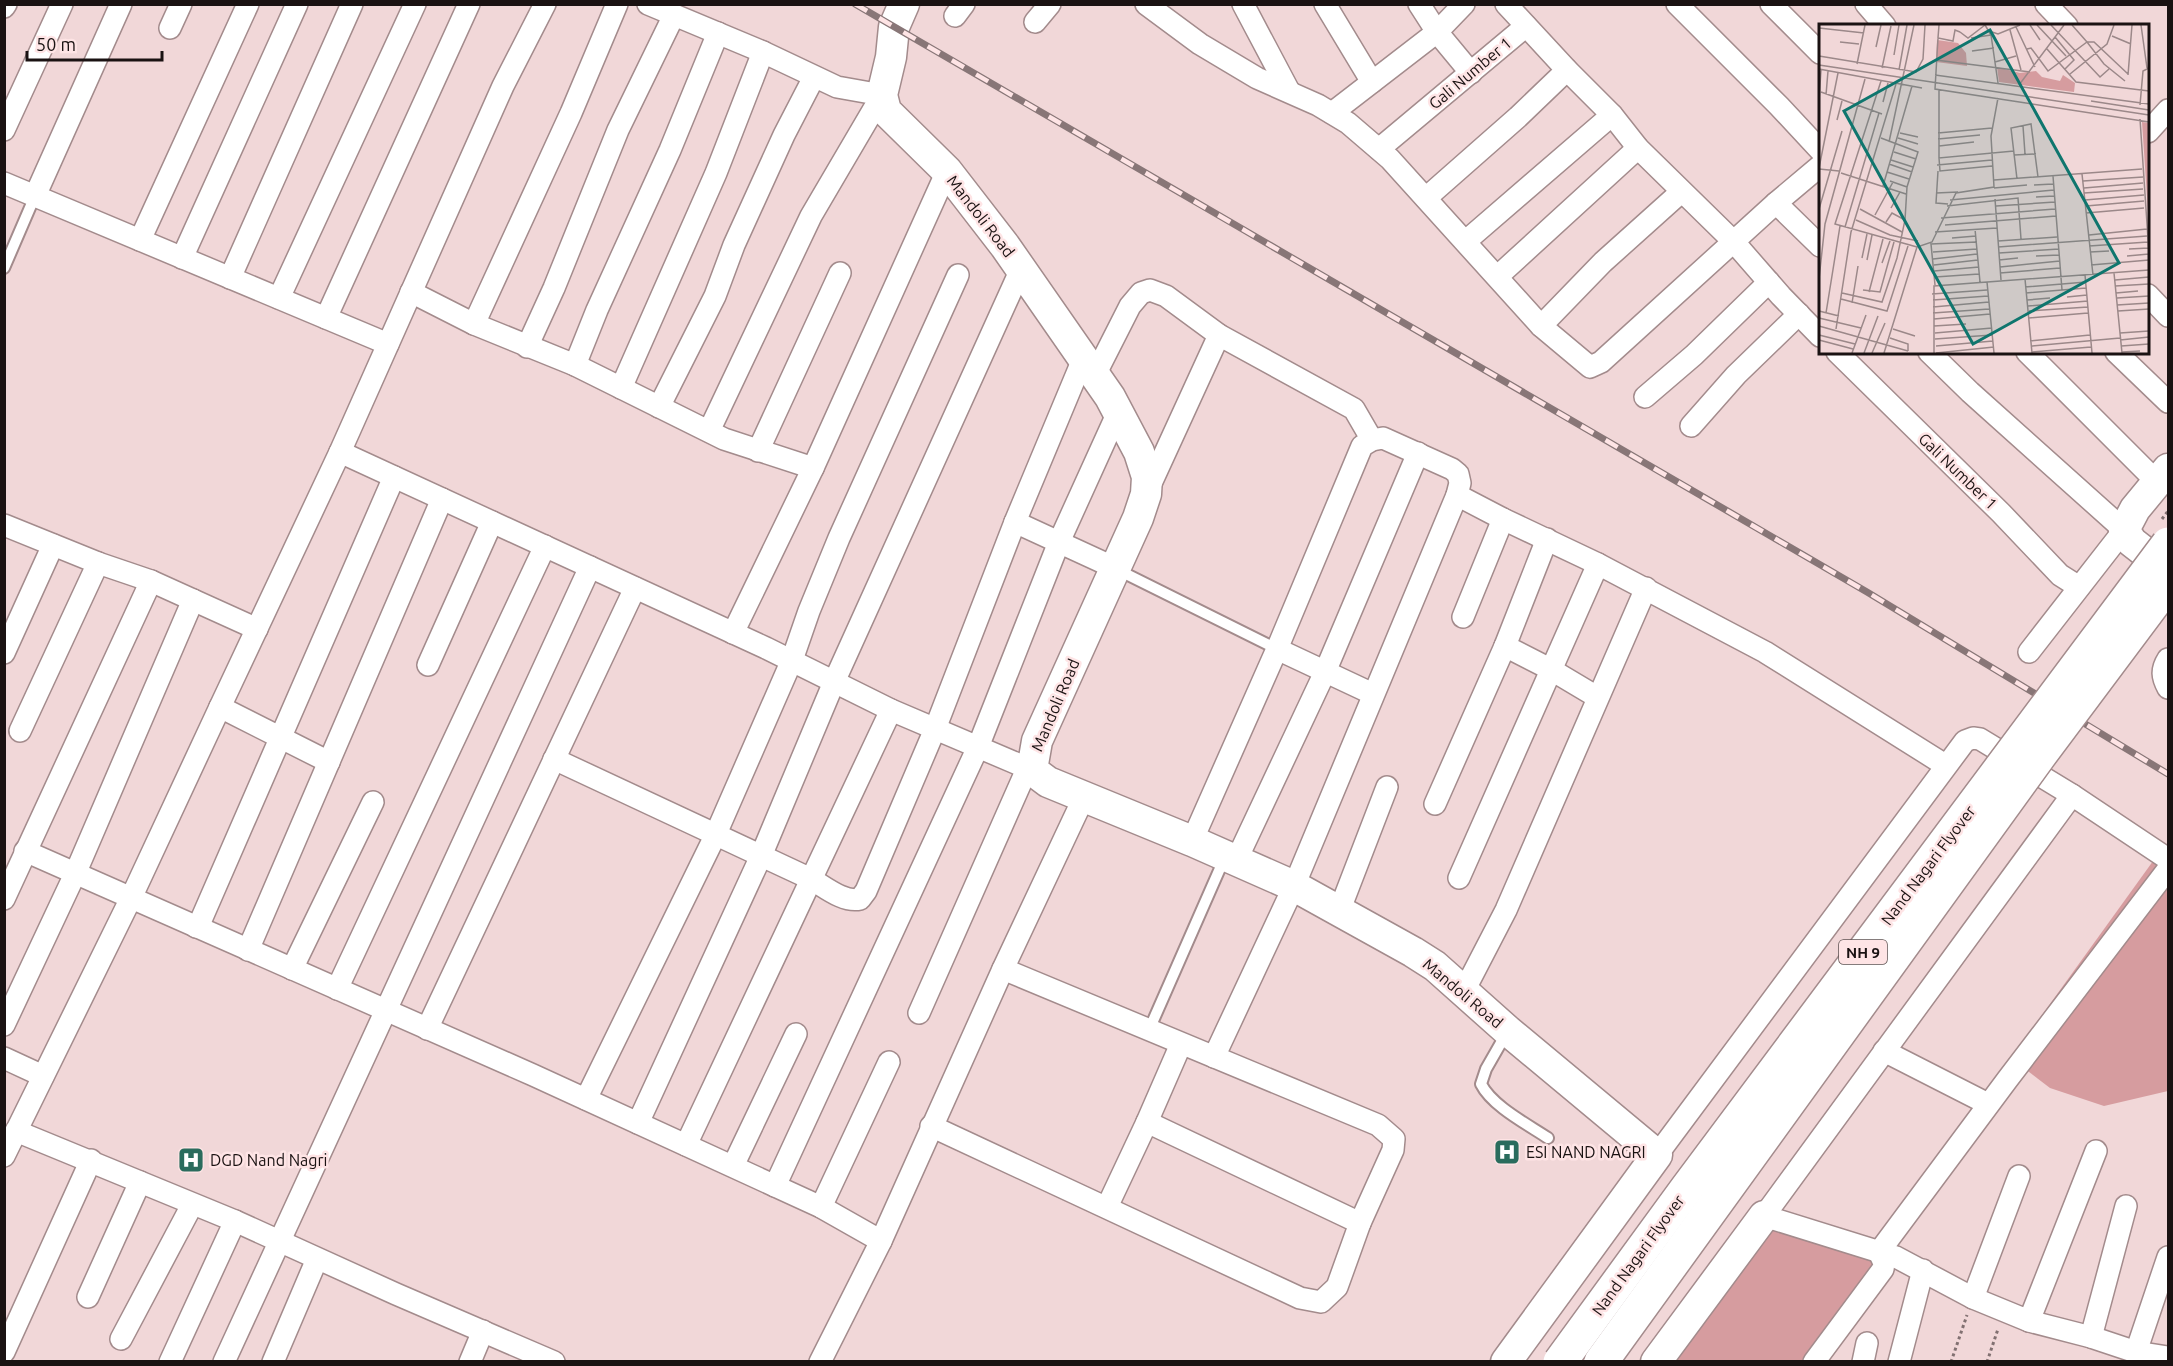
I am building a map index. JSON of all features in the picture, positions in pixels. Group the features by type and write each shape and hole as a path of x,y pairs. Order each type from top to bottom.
{"highway":[{"name":"Nand Nagari Flyover","path":"1560,1362 1701,1168 2169,544"},
{"name":"Nand Nagari Flyover","path":"1601,1362 2033,764 2169,584"}],"street":[{"path":"4,130 62,4"},
{"path":"35,196 121,4"},
{"path":"170,28 181,4"},
{"path":"140,240 248,4"},
{"path":"182,258 297,4"},
{"path":"230,278 352,4"},
{"path":"279,298 415,4"},
{"path":"326,318 469,4"},
{"path":"4,1156 130,898 257,629 340,452 503,86 545,4"},
{"path":"474,324 571,113 617,4"},
{"path":"648,4 763,52 837,87 885,79"},
{"path":"709,431 811,216 885,79 894,27 904,4"},
{"path":"1035,22 1050,4"},
{"path":"1243,4 1289,91"},
{"path":"1325,4 1372,82"},
{"path":"1419,4 1437,32 1471,73"},
{"path":"1332,113 1437,32 1464,4"},
{"path":"1506,4 1526,26"},
{"path":"1677,4 1819,148"},
{"path":"1771,4 1819,51"},
{"path":"1866,4 1883,24"},
{"path":"2046,4 2065,24"},
{"path":"1148,5 1200,44 1257,78 1289,91 1348,123 1379,149 1426,198 1498,276 1540,326 1590,367 1601,362 1776,203 1819,168"},
{"path":"527,347 554,288 618,130 674,15"},
{"name":"Gali Number 1","path":"1379,149 1526,26 1612,115 1638,148 1733,242 1819,334"},
{"path":"575,365 597,310 670,150 718,33"},
{"path":"621,388 716,173 763,52"},
{"path":"1426,198 1518,117 1567,70"},
{"path":"659,407 715,296 734,245 784,135 814,77"},
{"name":"Mandoli Road","path":"885,79 886,111 947,171 1021,268 1118,411 1139,452 1148,477 1146,494 1138,518 1037,741 1030,770 1048,782 1294,886 1340,909 1435,966 1508,1031 1657,1155"},
{"path":"1466,241 1612,115"},
{"path":"1498,276 1638,148"},
{"path":"733,633 813,468 947,171"},
{"path":"4,183 388,345"},
{"path":"1540,326 1603,262 1681,192"},
{"path":"1776,203 1819,244"},
{"path":"638,1123 761,856 834,682 1021,268"},
{"path":"758,451 840,273"},
{"path":"586,1100 715,836 792,660 839,538 958,275"},
{"path":"1645,397 1694,356 1769,282"},
{"path":"554,759 811,879 845,898 860,900 866,891 935,729 1015,522 1089,367 1141,293 1150,290 1166,296 1219,335 1354,410 1372,440"},
{"path":"411,292 474,324 575,365 709,431 758,451 813,468"},
{"path":"2149,296 2169,316"},
{"path":"1691,426 1736,375 1798,314"},
{"path":"1146,494 1219,335"},
{"name":"Gali Number 1","path":"1840,354 2001,513 2060,575 2079,587"},
{"path":"1931,354 1970,392 2124,530 2132,542 2169,570"},
{"path":"2029,354 2163,476 2029,652"},
{"path":"2118,354 2169,402"},
{"path":"775,1186 978,747 1059,542 1118,411"},
{"path":"1192,841 1277,649 1362,446 1372,440 1383,438 1458,474 1460,483 1457,495 1294,886 1214,1057"},
{"path":"340,452 792,660 891,710 1030,770 919,1013"},
{"path":"1230,859 1325,672 1418,453"},
{"path":"196,927 394,477"},
{"path":"1457,495 1646,588 1765,652 1945,765"},
{"path":"248,950 442,499"},
{"path":"1462,617 1503,519"},
{"path":"428,665 492,522"},
{"path":"1015,522 1115,568"},
{"path":"7,532 53,545 151,581 257,629"},
{"path":"1436,804 1505,646 1547,539"},
{"path":"4,653 53,545"},
{"path":"337,989 544,546"},
{"path":"20,731 98,563"},
{"path":"1459,878 1598,564"},
{"path":"224,1362 590,567"},
{"path":"4,899 151,581"},
{"path":"428,1029 635,588"},
{"path":"1464,991 1506,910 1646,588"},
{"path":"4,1024 75,874 193,600"},
{"path":"1505,646 1597,697"},
{"path":"1277,649 1373,694"},
{"path":"2169,659 2162,676 2169,688"},
{"path":"220,707 329,762"},
{"path":"686,1145 891,710"},
{"path":"1506,1362 1945,765 1965,741 1980,738 2169,859"},
{"path":"1340,909 1387,788"},
{"path":"1661,1359 2072,795"},
{"path":"820,1362 881,1241 931,1126 1084,797"},
{"path":"292,969 373,802"},
{"path":"25,851 733,1166 820,1207 881,1241"},
{"path":"1879,1252 1988,1104 2169,869"},
{"path":"931,1126 1300,1298 1322,1302 1336,1287 1360,1223 1387,1166 1394,1139 1378,1125 1003,969"},
{"path":"733,1166 796,1034"},
{"path":"1107,1207 1148,1122 1181,1044"},
{"path":"1884,1051 1988,1104"},
{"path":"4,1058 43,1076"},
{"path":"820,1207 890,1062"},
{"path":"1148,1122 1360,1223"},
{"path":"16,1131 92,1160 192,1205 235,1221 541,1359"},
{"path":"2029,1321 2096,1151"},
{"path":"4,1352 92,1160"},
{"path":"1973,1298 2019,1176"},
{"path":"88,1297 140,1182"},
{"path":"121,1339 192,1205"},
{"path":"2091,1337 2126,1206"},
{"path":"1764,1216 1896,1257 1973,1298 2029,1321 2164,1359"},
{"path":"170,1362 235,1221"},
{"path":"1814,1362 1883,1269 1884,1263 1879,1252"},
{"path":"2136,1352 2169,1257"},
{"path":"273,1362 317,1259"},
{"path":"1899,1362 1923,1270"},
{"path":"470,1362 483,1331"},
{"path":"1829,1362 1831,1339"}],"lane":[{"path":"4,268 35,196"},
{"path":"1115,568 1277,649"},
{"path":"1149,1030 1230,859"},
{"path":"1508,1031 1486,1069 1481,1084 1486,1093 1496,1101 1548,1137"}],"path":[{"path":"1951,1362 1973,1298"},
{"path":"1987,1362 2005,1311"}],"shaded area":[{"path":"2161,850 2168,855 2168,1091 2104,1106 2050,1088 2011,1058"},
{"path":"1768,1222 1875,1254 1877,1271 1806,1361 1673,1362"}],"railway":[{"path":"855,4 1867,592 2168,774"}],"place":[{"name":"ESI NAND NAGRI","path":"1507,1152"},
{"name":"DGD Nand Nagri","path":"191,1160"}]}
